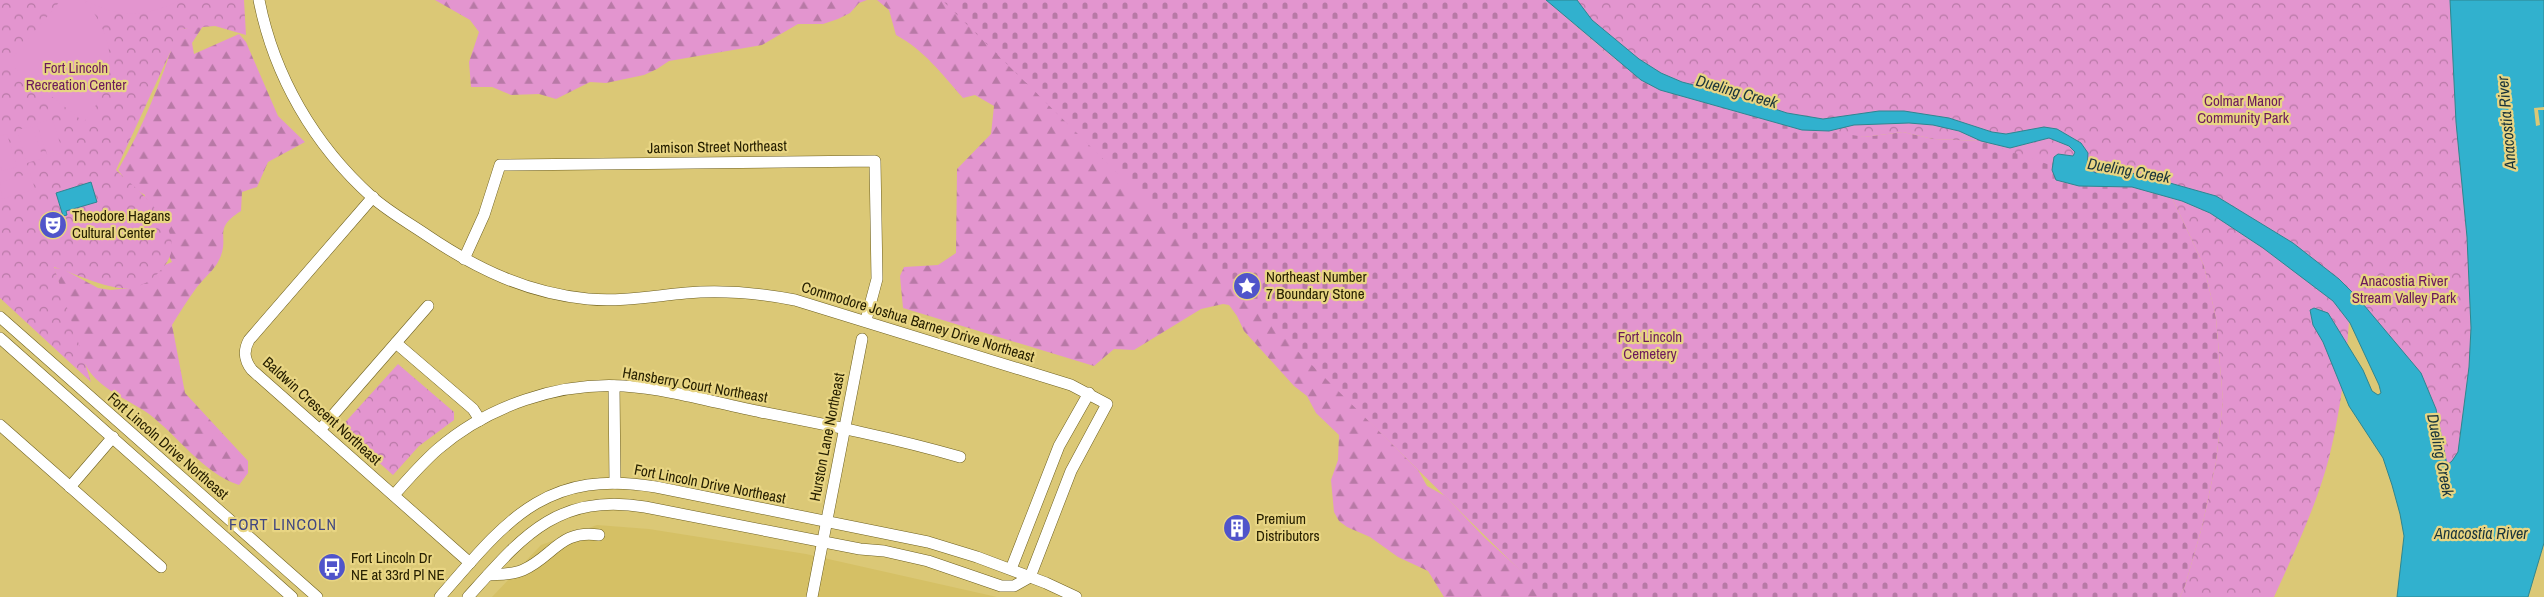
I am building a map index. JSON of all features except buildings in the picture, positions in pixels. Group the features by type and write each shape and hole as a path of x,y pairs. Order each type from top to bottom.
{"street":[{"name":"Commodore Joshua Barney Drive Northeast","path":"259,0 274,54 297,104 330,153 373,197 464,260 511,282 570,297 618,300 706,292 756,294 815,305 1071,385 1090,393 1107,404 1076,459 1030,577"},
{"name":"Jamison Street Northeast","path":"464,260 484,215 500,164 876,160 877,278 866,320"},
{"name":"Baldwin Crescent Northeast","path":"373,197 252,336 246,347 246,360 252,370 470,563"},
{"path":"320,430 428,306"},
{"name":"Fort Lincoln Drive Northeast","path":"0,317 317,597"},
{"name":"Fort Lincoln Drive Northeast","path":"0,338 292,597"},
{"name":"Hurston Lane Northeast","path":"812,597 862,339"},
{"path":"396,343 469,406 480,420"},
{"path":"614,386 615,483"},
{"name":"Hansberry Court Northeast","path":"394,495 437,449 480,420 517,403 551,392 614,386 670,393 899,439 960,457"},
{"path":"1011,570 1059,446 1090,393"},
{"path":"0,425 160,567"},
{"path":"70,487 113,437"},
{"name":"Fort Lincoln Drive Northeast","path":"440,597 505,525 530,506 572,488 615,483 656,487 928,542 1030,577 1076,597"},
{"path":"468,597 520,540 538,526 567,512 600,504 645,507 822,542 917,558 1001,586 1014,586 1030,577"},
{"path":"488,575 524,570 572,536 599,535"},
{"path":"271,577 281,565"}],"shaded area":[{"path":"597,525 649,529 806,554 997,597 492,597 541,545"}],"green space":[{"name":"Fort Lincoln Recreation Center","path":"0,0 244,0 246,35 215,26 181,29 116,170 150,203 161,216 168,230 172,244 169,258 160,271 143,284 131,288 122,288 103,284 54,267 91,382 0,298"},
{"path":"61,0 84,0 104,31 108,46 110,61 108,76 103,91 84,122 14,67 14,56"},
{"path":"84,0 180,0 155,10 132,14 109,10"},
{"path":"435,0 867,0 859,3 850,13 838,19 823,24 798,24 762,45 669,61 644,75 606,83 590,82 556,99 539,94 511,95 492,87 471,87 469,62 479,32 470,20"},
{"path":"877,0 952,0 1418,470 1427,486 1445,496 1485,538 1550,597 1444,597 1428,571 1398,557 1370,537 1347,527 1339,521 1334,512 1331,480 1338,460 1339,435 1316,413 1307,396 1294,386 1244,331 1229,305 1223,304 1201,309 1134,350 1114,349 1094,366 903,308 900,276 904,267 938,265 956,253 957,169 991,134 994,106 975,95 963,98 924,55 896,35 889,10"},
{"name":"Fort Lincoln Cemetery","path":"942,0 1547,0 1610,57 1660,82 1864,137 1903,132 1933,139 1981,141 2025,155 2168,189 2204,266 2216,318 2223,401 2216,462 2202,527 2180,597 1547,597"},
{"name":"Colmar Manor Community Park","path":"1547,0 2450,0 2456,122 2467,237 2471,328 2469,367 2458,452 2452,461 2446,465 2394,401 2349,321 2342,390 2329,458 2312,511 2274,597 2180,597 2202,527 2216,462 2223,401 2216,318 2204,266 2168,189 2076,174 1981,141 1933,139 1903,132 1864,137 1765,120 1660,82 1610,57"},
{"path":"203,26 192,43 194,54 239,34 246,42 278,116 305,142 268,162 257,187 242,192 241,211 227,223 224,229 222,252 219,260 194,292 172,325 185,393 248,461 248,473 239,485 214,472 149,414 110,390 90,372 74,337 54,268 63,269 98,288 111,290 130,288 155,269 172,262 143,203 145,195 131,187 118,170 151,104 176,35 181,29"},
{"path":"52,119 63,152 48,157 37,124"},
{"path":"32,126 43,158 27,163 17,130"},
{"path":"7,134 17,167 2,171 0,164 0,136"},
{"path":"30,173 35,189 2,199 0,183"},
{"path":"111,212 120,226 102,242 87,229 102,220 101,216"},
{"path":"398,364 454,412 454,420 419,446 393,475 340,428"}],"water":[{"name":"Anacostia River","path":"1546,0 1577,0 1592,20 1639,59 1661,73 1682,82 1732,95 1787,113 1823,119 1879,111 1904,111 1949,118 1992,132 2006,134 2044,127 2057,129 2081,143 2088,153 2087,168 2096,173 2105,170 2138,174 2216,196 2293,243 2339,279 2358,298 2421,373 2436,409 2447,465 2458,452 2469,367 2471,328 2467,237 2456,122 2450,0 2544,0 2544,543 2528,597 2397,597 2404,536 2392,485 2383,458 2349,406 2323,342 2313,325 2310,310 2314,308 2328,313 2363,370 2372,391 2378,395 2381,393 2379,385 2350,323 2333,301 2263,248 2210,213 2182,201 2132,187 2079,186 2056,180 2052,170 2054,157 2058,154 2073,156 2075,152 2069,146 2049,138 2010,148 1981,141 1959,131 1933,125 1909,123 1854,125 1829,131 1802,130 1660,90 1641,80"},
{"path":"91,182 97,202 66,211 67,215 63,216 56,193"}],"pier":[{"path":"2544,107 2544,110 2538,110 2540,125 2536,126 2534,108"}],"place":[{"name":"Theodore Hagans Cultural Center","path":"53,225"},
{"name":"Northeast Number 7 Boundary Stone","path":"1247,286"},
{"name":"Premium Distributors","path":"1237,528"},
{"name":"Fort Lincoln Dr NE at 33rd Pl NE","path":"332,567"}],"district":[{"name":"FORT LINCOLN","path":"283,524"}],"water label":[{"name":"Dueling Creek","path":"1737,91"},
{"name":"Dueling Creek","path":"2129,170"},
{"name":"Dueling Creek","path":"2441,455"}],"park label":[{"name":"Anacostia River Stream Valley Park","path":"2404,290"}]}
